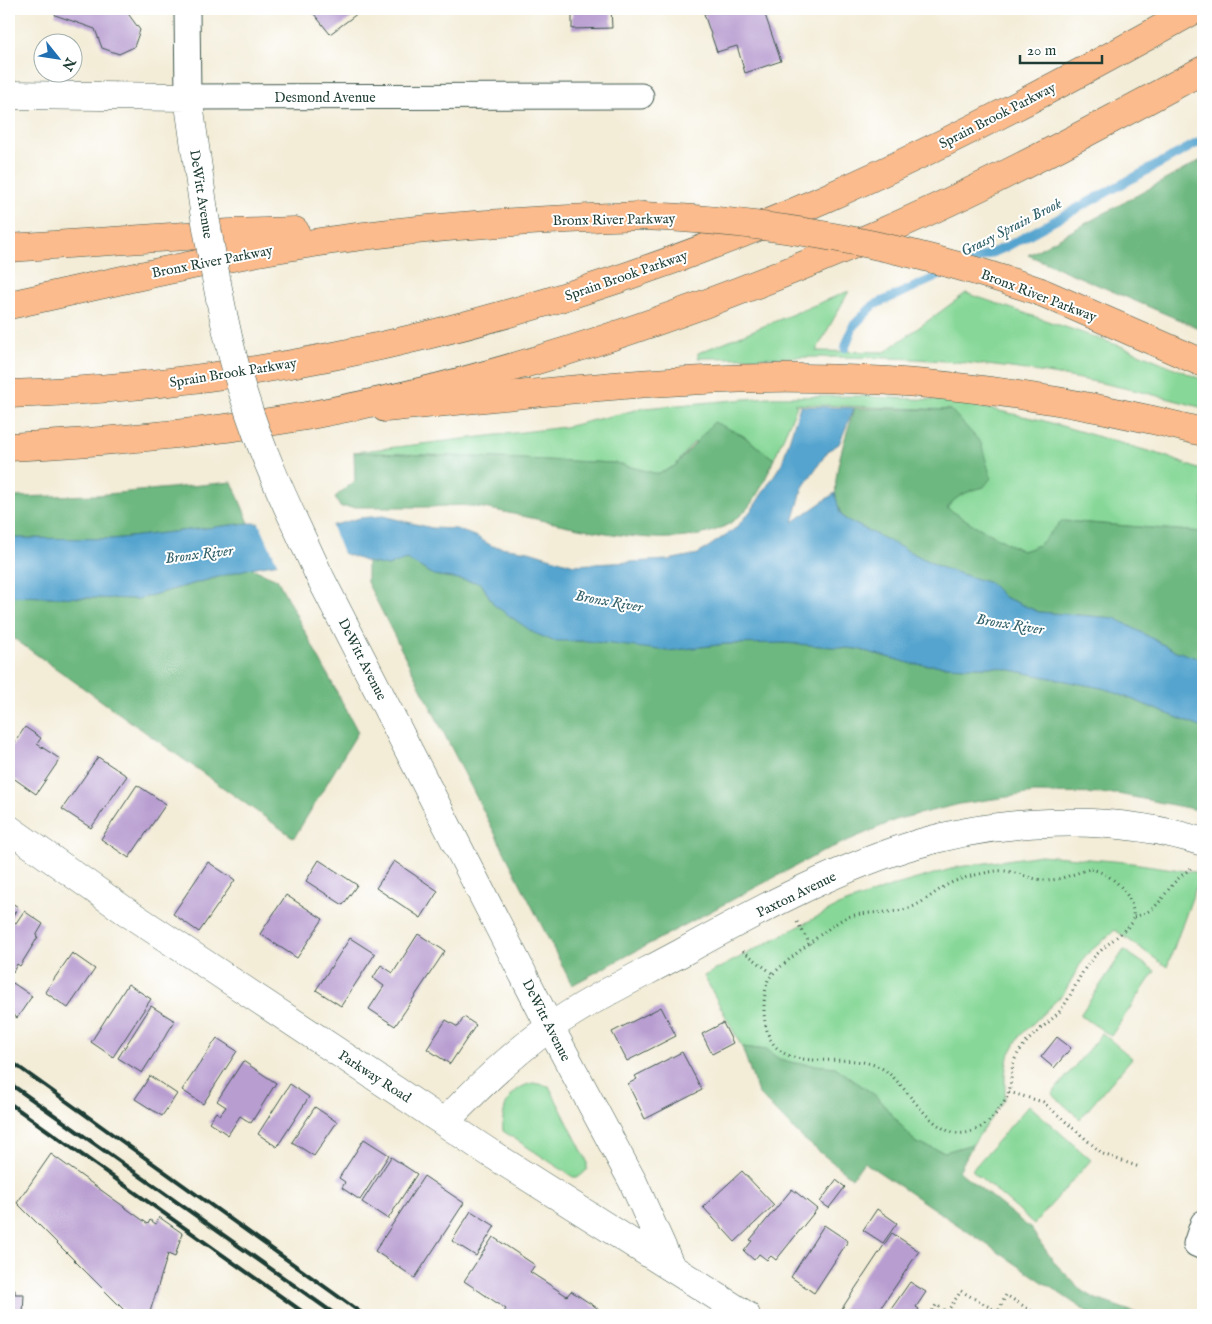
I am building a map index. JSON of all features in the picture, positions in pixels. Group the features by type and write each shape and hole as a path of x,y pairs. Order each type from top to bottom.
{"highway":[{"name":"Sprain Brook Parkway","path":"9,394 102,389 200,378 349,353 445,330 542,303 630,275 743,233 825,199 1068,79 1196,9"},
{"path":"307,416 404,395 508,368 616,334 739,291 927,212 1016,169 1203,70"},
{"name":"Bronx River Parkway","path":"9,305 226,258 329,240 528,220 642,216 741,222 839,237 986,273 1041,292 1203,363"},
{"path":"9,248 230,233 429,229"},
{"path":"1158,342 1203,357"},
{"path":"9,464 85,454 208,431 307,416 685,382 807,378 963,386 1063,401 1203,432"},
{"path":"1162,422 1203,443"},
{"path":"9,447 107,441 208,431"}],"street":[{"name":"DeWitt Avenue","path":"187,9 188,97 204,211 219,293 243,396 274,477 319,574 550,1028 636,1190 671,1267"},
{"name":"Desmond Avenue","path":"9,95 188,97 641,96"},
{"name":"Paxton Avenue","path":"445,1122 518,1051 550,1028 720,931 843,871 908,847 968,833 1036,824 1110,824 1175,833 1199,854"},
{"name":"Parkway Road","path":"9,829 124,910 490,1153 746,1315"},
{"path":"1203,1223 1196,1244 1203,1247"}],"path":[{"path":"1134,917 1155,909 1199,854"},
{"path":"1091,868 1104,871 1116,880 1130,904 1134,917 1132,923 1088,964 1060,1011 1027,1040 1011,1071 1009,1092 999,1110 981,1127 966,1132 948,1131 931,1121 902,1086 885,1070 864,1060 814,1061 795,1058 777,1047 768,1036 764,1016 766,991 772,973 789,958 843,919 866,914 892,913 913,907 949,884 997,871 1014,872 1049,881 1091,868"},
{"path":"797,922 810,944"},
{"path":"741,950 772,973"},
{"path":"1009,1092 1043,1102 1103,1154 1139,1167"},
{"path":"930,1315 936,1305 946,1313 961,1291 998,1312 1006,1295 1038,1315"}],"green space":[{"path":"1203,159 1203,330 1028,255 1032,253"},
{"path":"849,291 816,351 885,352 966,293 1129,349 1203,380 1203,408 1087,380 1008,367 968,363 864,357 698,358 698,353"},
{"path":"858,396 953,401 1041,420 1165,456 1203,471 1203,532 1064,521 1042,542 1022,551 947,508 959,497 984,487 951,410 794,404 797,406 774,459 742,435 693,443 675,466 658,474 615,463 354,452 565,427 644,408 769,397"},
{"path":"854,408 951,410 981,443 991,478 984,487 959,497 947,508 1022,551 1042,542 1063,521 1203,532 1203,660 1173,650 1115,618 1039,612 1004,597 990,583 942,568 845,519 838,508 836,481 838,465"},
{"path":"714,422 742,435 774,459 759,492 749,507 736,519 711,532 681,538 647,538 610,534 505,512 460,505 431,507 340,507 335,497 355,481 354,452 615,463 658,474 675,466"},
{"path":"232,482 249,523 112,539 9,538 9,497 97,495"},
{"path":"406,559 434,575 481,583 494,605 571,641 627,644 668,651 726,644 785,643 857,649 913,664 996,667 1106,689 1203,728 1203,811 1118,794 1034,793 960,804 898,819 826,850 572,985 367,582 367,562 388,566"},
{"path":"251,568 277,579 358,732 294,838 9,635 9,596 138,599"},
{"path":"1041,855 1125,862 1201,873 1167,967 1115,930 1085,956 1064,993 1019,1037 1008,1057 1005,1074 1005,1098 973,1144 945,1152 916,1143 876,1096 835,1067 794,1063 779,1059 767,1050 742,1047 704,976 838,906 896,885 958,867"},
{"path":"1124,950 1155,971 1111,1036 1080,1015"},
{"path":"1102,1033 1132,1058 1080,1119 1052,1094"},
{"path":"742,1047 767,1050 779,1059 794,1063 835,1067 876,1096 916,1143 945,1152 973,1144 959,1171 1031,1229 1054,1262 1081,1290 1096,1299 1142,1315 1092,1315 864,1162 852,1178 800,1136 758,1093"},
{"path":"533,1083 549,1086 587,1161 587,1170 579,1177 573,1177 503,1131 503,1114 508,1100 518,1089"},
{"path":"1029,1105 1091,1160 1034,1224 972,1170"}],"water":[{"name":"Bronx River","path":"800,406 854,408 839,444 828,451 803,487 793,522 835,493 840,513 845,519 942,568 990,583 1004,597 1039,612 1115,618 1173,650 1203,660 1203,728 1106,689 996,667 913,664 857,649 785,643 726,644 668,651 587,641 553,641 534,633 494,605 481,583 434,575 406,559 388,566 367,562 340,552 251,568 138,599 9,596 9,538 112,539 249,523 331,526 360,518 383,516 432,528 456,529 477,537 492,546 529,551 574,565 668,560 698,554 736,528 753,508 782,463"}],"pier":[{"path":"258,521 331,524 344,556 340,554 278,565"}],"building":[{"path":"58,9 131,9 129,15 140,30 134,47 119,54 102,48 95,29 55,15"},
{"path":"310,9 355,9 358,13 330,34"},
{"path":"572,9 611,9 612,28 572,29"},
{"path":"719,9 763,9 781,61 745,73 737,46 717,52 704,14"},
{"path":"25,727 41,738 37,744 60,759 36,794 9,775 9,751"},
{"path":"98,757 127,776 91,828 62,809"},
{"path":"137,785 166,804 129,858 101,839"},
{"path":"319,860 357,885 343,905 306,881"},
{"path":"394,861 438,891 421,918 376,888"},
{"path":"208,862 235,880 199,932 173,914"},
{"path":"286,895 323,919 297,958 260,934"},
{"path":"9,901 18,907 9,922"},
{"path":"24,911 43,924 36,936 38,937 20,966 17,964 13,972 9,969 9,927 13,921 16,923"},
{"path":"418,934 445,951 395,1026 369,1009 384,986 373,978 381,965 393,973"},
{"path":"350,938 375,954 341,1006 316,990"},
{"path":"72,953 95,969 68,1008 45,992"},
{"path":"13,983 32,996 17,1018 9,1012 9,989"},
{"path":"128,984 151,999 113,1057 91,1042"},
{"path":"151,1006 175,1021 142,1073 118,1058"},
{"path":"661,1007 676,1036 627,1061 612,1032"},
{"path":"464,1017 476,1025 450,1064 427,1049 446,1020 458,1027"},
{"path":"723,1023 733,1043 712,1054 702,1034"},
{"path":"1057,1037 1071,1048 1054,1068 1041,1057"},
{"path":"217,1038 237,1051 203,1104 182,1090"},
{"path":"682,1052 702,1090 645,1119 628,1084 637,1079 635,1076"},
{"path":"243,1061 276,1083 251,1123 240,1116 228,1135 209,1122 216,1112 220,1115 226,1107 217,1101"},
{"path":"150,1076 177,1094 162,1116 135,1099"},
{"path":"290,1084 309,1097 277,1147 258,1134"},
{"path":"315,1107 337,1122 314,1156 292,1142"},
{"path":"364,1139 389,1155 360,1200 342,1188 345,1182 339,1178"},
{"path":"51,1154 148,1224 150,1220 156,1224 159,1217 182,1233 175,1257 168,1254 149,1315 129,1315 17,1203"},
{"path":"391,1157 417,1174 388,1219 362,1202"},
{"path":"742,1171 774,1205 735,1242 703,1207"},
{"path":"424,1176 464,1203 415,1278 375,1251"},
{"path":"836,1180 845,1187 829,1208 820,1202"},
{"path":"792,1189 817,1209 776,1260 771,1256 767,1260 759,1254 754,1260 744,1251 752,1241 750,1240"},
{"path":"877,1209 897,1223 883,1243 863,1230"},
{"path":"471,1211 495,1226 476,1256 452,1241"},
{"path":"824,1225 848,1241 814,1293 791,1277"},
{"path":"892,1233 919,1251 876,1315 849,1315 841,1310"},
{"path":"493,1237 535,1265 530,1272 567,1296 571,1291 608,1315 502,1315 506,1309 464,1281"},
{"path":"910,1282 926,1292 916,1307 919,1309 915,1315 887,1315"},
{"path":"9,1290 15,1290 15,1294 24,1294 23,1315 9,1315"}],"waterway":[{"name":"Grassy Sprain Brook","path":"971,262 1006,247 1203,140"},
{"name":"Grassy Sprain Brook","path":"845,348 853,326 874,305 950,271"}],"railway":[{"path":"9,1060 364,1315"},
{"path":"9,1083 336,1315"},
{"path":"9,1103 307,1315"}]}
